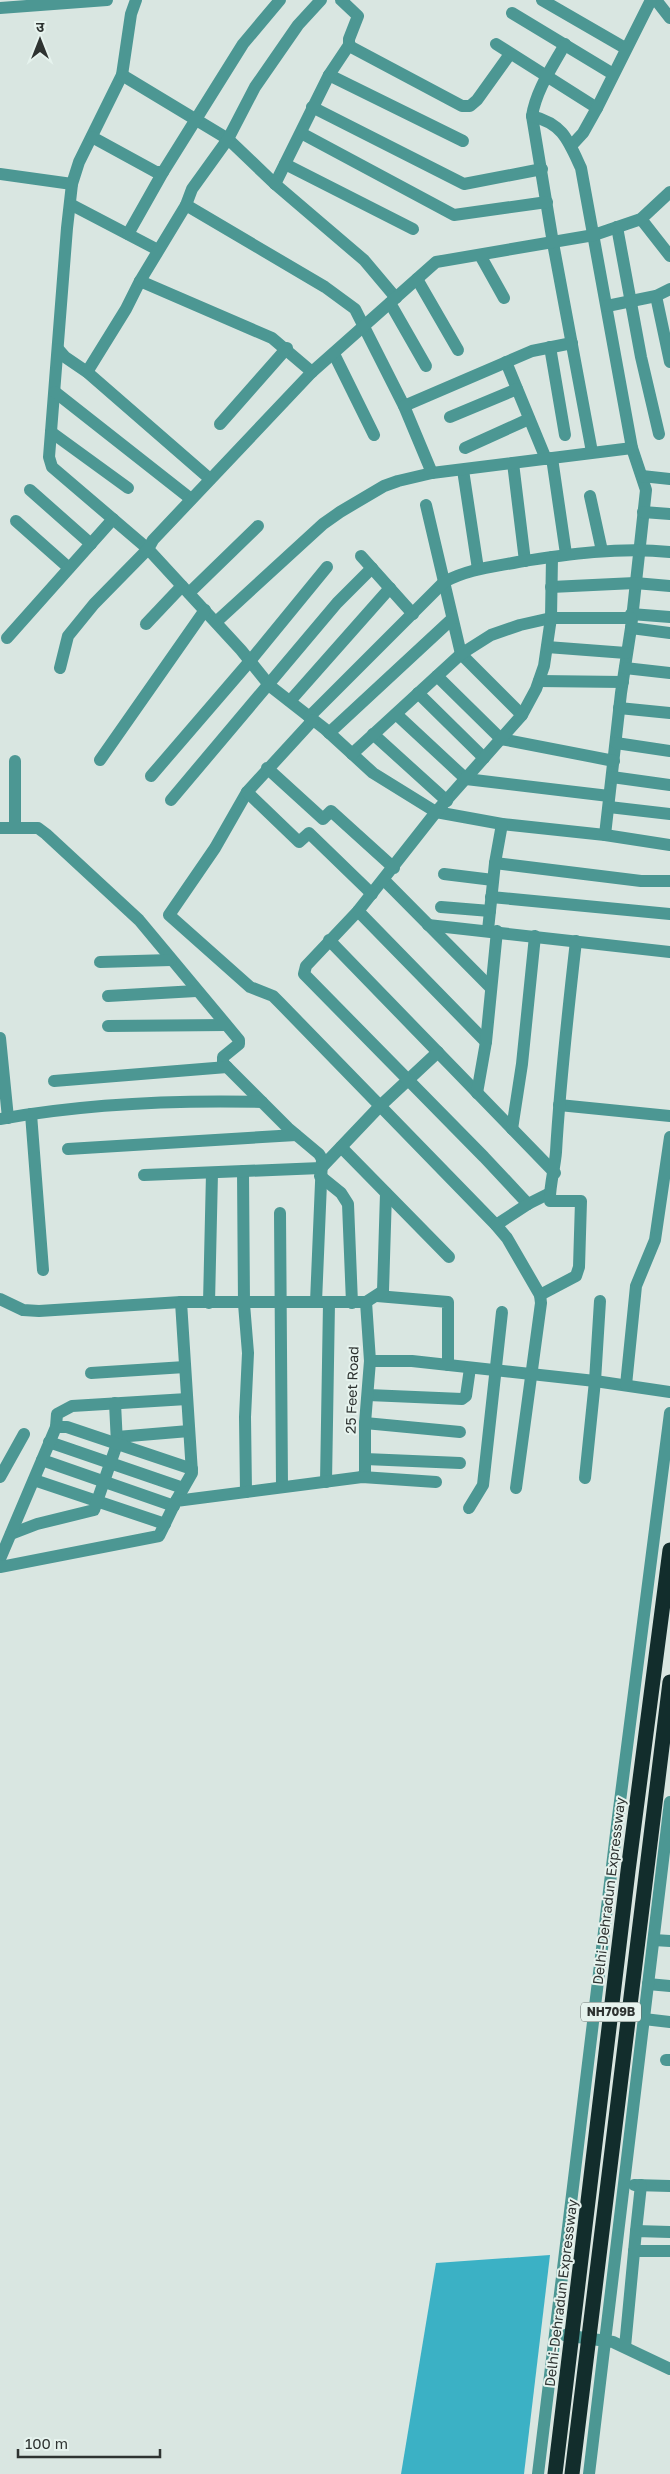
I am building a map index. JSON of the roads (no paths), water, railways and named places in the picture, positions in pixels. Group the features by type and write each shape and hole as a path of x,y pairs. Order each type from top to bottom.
{"highway":[{"name":"Delhi-Dehradun Expressway","path":"555,2474 628,1870 670,1550"},
{"name":"NH709B","path":"572,2474 670,1682"}],"street":[{"path":"0,8 107,0"},
{"path":"136,0 129,24 122,75 79,162 72,184 49,457 52,467 148,549 216,622 270,686 329,733 373,773 436,812 502,824 605,835 670,845"},
{"path":"128,234 243,44 280,0"},
{"path":"87,372 126,309 158,250 186,206 192,189 228,139 255,87 298,25 321,0"},
{"path":"275,184 329,75 349,45 349,39 358,16 341,0"},
{"path":"542,0 625,48"},
{"path":"571,146 582,133 597,108 625,48 651,0"},
{"path":"656,0 670,18"},
{"path":"512,13 613,74"},
{"path":"496,44 597,108"},
{"path":"566,44 547,77 532,116 553,243 592,452"},
{"path":"349,45 462,106 470,106 477,100 510,54"},
{"path":"122,75 228,139 275,184 364,260 393,300 426,366"},
{"path":"329,75 463,141"},
{"path":"312,107 464,184 542,169"},
{"path":"532,116 555,124 571,146 581,168 632,448 646,490 605,835"},
{"path":"300,133 454,215 547,202"},
{"path":"92,136 156,172 164,172"},
{"path":"285,164 412,229"},
{"path":"0,174 72,184"},
{"path":"60,668 68,636 94,604 148,549 153,540 312,372 436,262 594,235 641,219 670,192"},
{"path":"70,204 158,250"},
{"path":"186,206 325,287 355,308 404,406 432,474"},
{"path":"641,219 670,256"},
{"path":"617,227 630,301 659,434"},
{"path":"480,255 504,298"},
{"path":"417,279 458,350"},
{"path":"140,281 272,338 287,348 312,372"},
{"path":"607,306 656,296 670,289"},
{"path":"656,296 670,362"},
{"path":"404,406 532,351 572,343"},
{"path":"220,424 287,348"},
{"path":"550,348 565,435"},
{"path":"58,349 65,357 87,372 210,479"},
{"path":"334,354 374,436"},
{"path":"506,362 529,419 549,458 566,554"},
{"path":"450,417 517,390"},
{"path":"55,392 191,499"},
{"path":"465,448 529,419"},
{"path":"51,432 128,488"},
{"path":"216,622 323,524 384,486 432,474 632,448"},
{"path":"513,463 525,561"},
{"path":"463,470 478,569"},
{"path":"642,476 670,479"},
{"path":"30,490 91,544"},
{"path":"590,496 602,552"},
{"path":"426,505 461,654 522,715"},
{"path":"643,512 670,514"},
{"path":"7,638 113,519"},
{"path":"16,521 70,568"},
{"path":"146,624 258,526"},
{"path":"516,1488 541,1303 540,1295 507,1238 280,1002 273,996 250,987 169,914 215,848 247,792 311,719 444,582 463,572 566,554 639,549 670,552"},
{"path":"361,556 413,614"},
{"path":"528,1204 304,974 306,966 358,911 394,868 436,812 522,715 539,681 547,647 551,618 552,556"},
{"path":"151,776 250,661 327,567"},
{"path":"171,800 270,686 337,603 372,568"},
{"path":"551,587 635,584 670,586"},
{"path":"290,701 390,588"},
{"path":"100,760 205,610"},
{"path":"352,754 461,654 491,635 551,618 631,620 670,617"},
{"path":"329,733 452,619"},
{"path":"631,620 670,633"},
{"path":"547,647 626,653"},
{"path":"625,668 670,673"},
{"path":"437,676 501,739 614,761"},
{"path":"539,681 623,682"},
{"path":"418,693 484,758"},
{"path":"619,708 670,713"},
{"path":"396,714 466,779 609,802 670,814"},
{"path":"373,734 447,801"},
{"path":"616,743 670,752"},
{"path":"15,761 15,828"},
{"path":"267,768 323,819 331,811 394,868"},
{"path":"612,777 670,785"},
{"path":"247,792 299,842 309,833 372,894"},
{"path":"477,1093 486,1042 491,988 491,897 502,824"},
{"path":"0,828 41,830 140,920 196,991 236,1036 239,1044 223,1057 227,1067 296,1135 319,1154 322,1159 316,1302"},
{"path":"495,863 641,881 670,881"},
{"path":"444,874 493,880"},
{"path":"384,880 491,988"},
{"path":"491,897 670,914"},
{"path":"441,907 490,911"},
{"path":"358,911 486,1042"},
{"path":"428,925 576,940 670,952"},
{"path":"512,1129 522,1064 536,936"},
{"path":"329,940 555,1173"},
{"path":"540,1295 576,1276 580,1266 581,1201 550,1201 555,1173 559,1105 576,940"},
{"path":"100,962 172,960"},
{"path":"108,996 196,991"},
{"path":"108,1026 226,1025"},
{"path":"0,1038 4,1118 113,1106 262,1102"},
{"path":"321,1172 341,1147 380,1107 438,1052"},
{"path":"54,1081 227,1067"},
{"path":"559,1105 670,1116"},
{"path":"32,1114 43,1270"},
{"path":"68,1149 296,1135"},
{"path":"626,1385 636,1286 655,1240 670,1137"},
{"path":"341,1147 449,1257"},
{"path":"243,1171 244,1304 248,1353 245,1417 246,1492"},
{"path":"144,1175 243,1171 321,1172 341,1193 348,1204 352,1302"},
{"path":"210,1303 212,1172"},
{"path":"0,1299 23,1310 39,1311 181,1302 244,1304 280,1301 366,1302 383,1291 386,1193"},
{"path":"496,1225 528,1204 550,1193"},
{"path":"280,1214 282,1486"},
{"path":"377,1296 448,1302 448,1365"},
{"path":"585,1478 595,1381 600,1301"},
{"path":"0,1567 159,1536 192,1473 181,1302"},
{"name":"25 Feet Road","path":"362,1477 365,1473 365,1423 370,1362 366,1302"},
{"path":"326,1482 329,1303"},
{"path":"469,1508 483,1485 502,1312"},
{"path":"370,1362 412,1362 448,1365 595,1381 670,1392"},
{"path":"91,1373 185,1367"},
{"path":"368,1395 464,1398 470,1368"},
{"path":"0,1560 56,1427 57,1414 65,1408 186,1399"},
{"path":"11,1534 37,1524 91,1512 96,1507 117,1440 115,1404"},
{"path":"538,2474 670,1413"},
{"path":"365,1423 460,1432"},
{"path":"56,1427 66,1427 117,1440 192,1469"},
{"path":"117,1440 189,1431"},
{"path":"0,1477 24,1434"},
{"path":"49,1442 183,1488"},
{"path":"365,1459 460,1463"},
{"path":"42,1460 103,1482 175,1503 282,1486 362,1477 436,1482"},
{"path":"34,1480 165,1524"},
{"path":"616,2344 624,2185 657,2020 661,1985 670,1802"},
{"path":"624,2185 670,2186"},
{"path":"589,2474 634,2251 641,2185"},
{"path":"636,2231 670,2232"},
{"path":"634,2251 670,2252"},
{"path":"556,2334 616,2344 670,2369"}],"water":[{"path":"550,2255 524,2474 401,2474 436,2263"}]}
